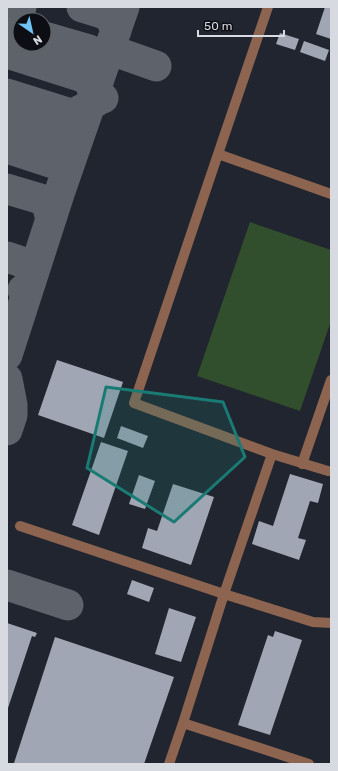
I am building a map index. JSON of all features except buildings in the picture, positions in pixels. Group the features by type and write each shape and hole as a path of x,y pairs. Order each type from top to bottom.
{"street":[{"path":"268,7 134,403 272,454 328,471"},
{"path":"218,154 331,194"},
{"path":"302,464 331,380"},
{"path":"169,764 224,594 272,454"},
{"path":"20,526 313,622 331,623"},
{"path":"183,723 298,762 309,764"}],"highlighted area":[{"path":"106,387 223,402 245,457 174,522 87,468"}],"green space":[{"path":"250,222 331,250 331,321 300,411 197,376"}],"taxiway":[{"path":"7,46 21,7"},
{"path":"82,7 108,15 116,31"},
{"path":"7,355 59,194 124,7"},
{"path":"52,39 89,50"},
{"path":"7,53 86,78 90,83 94,94"},
{"path":"125,55 156,66"},
{"path":"7,94 71,114 103,98"},
{"path":"7,121 65,138 73,152 64,159 53,163 7,148"},
{"path":"7,189 44,200 51,219"},
{"path":"7,257 24,263 31,273 30,282 23,290"},
{"path":"7,379 12,405 12,415 7,430"},
{"path":"7,585 68,605"}]}
